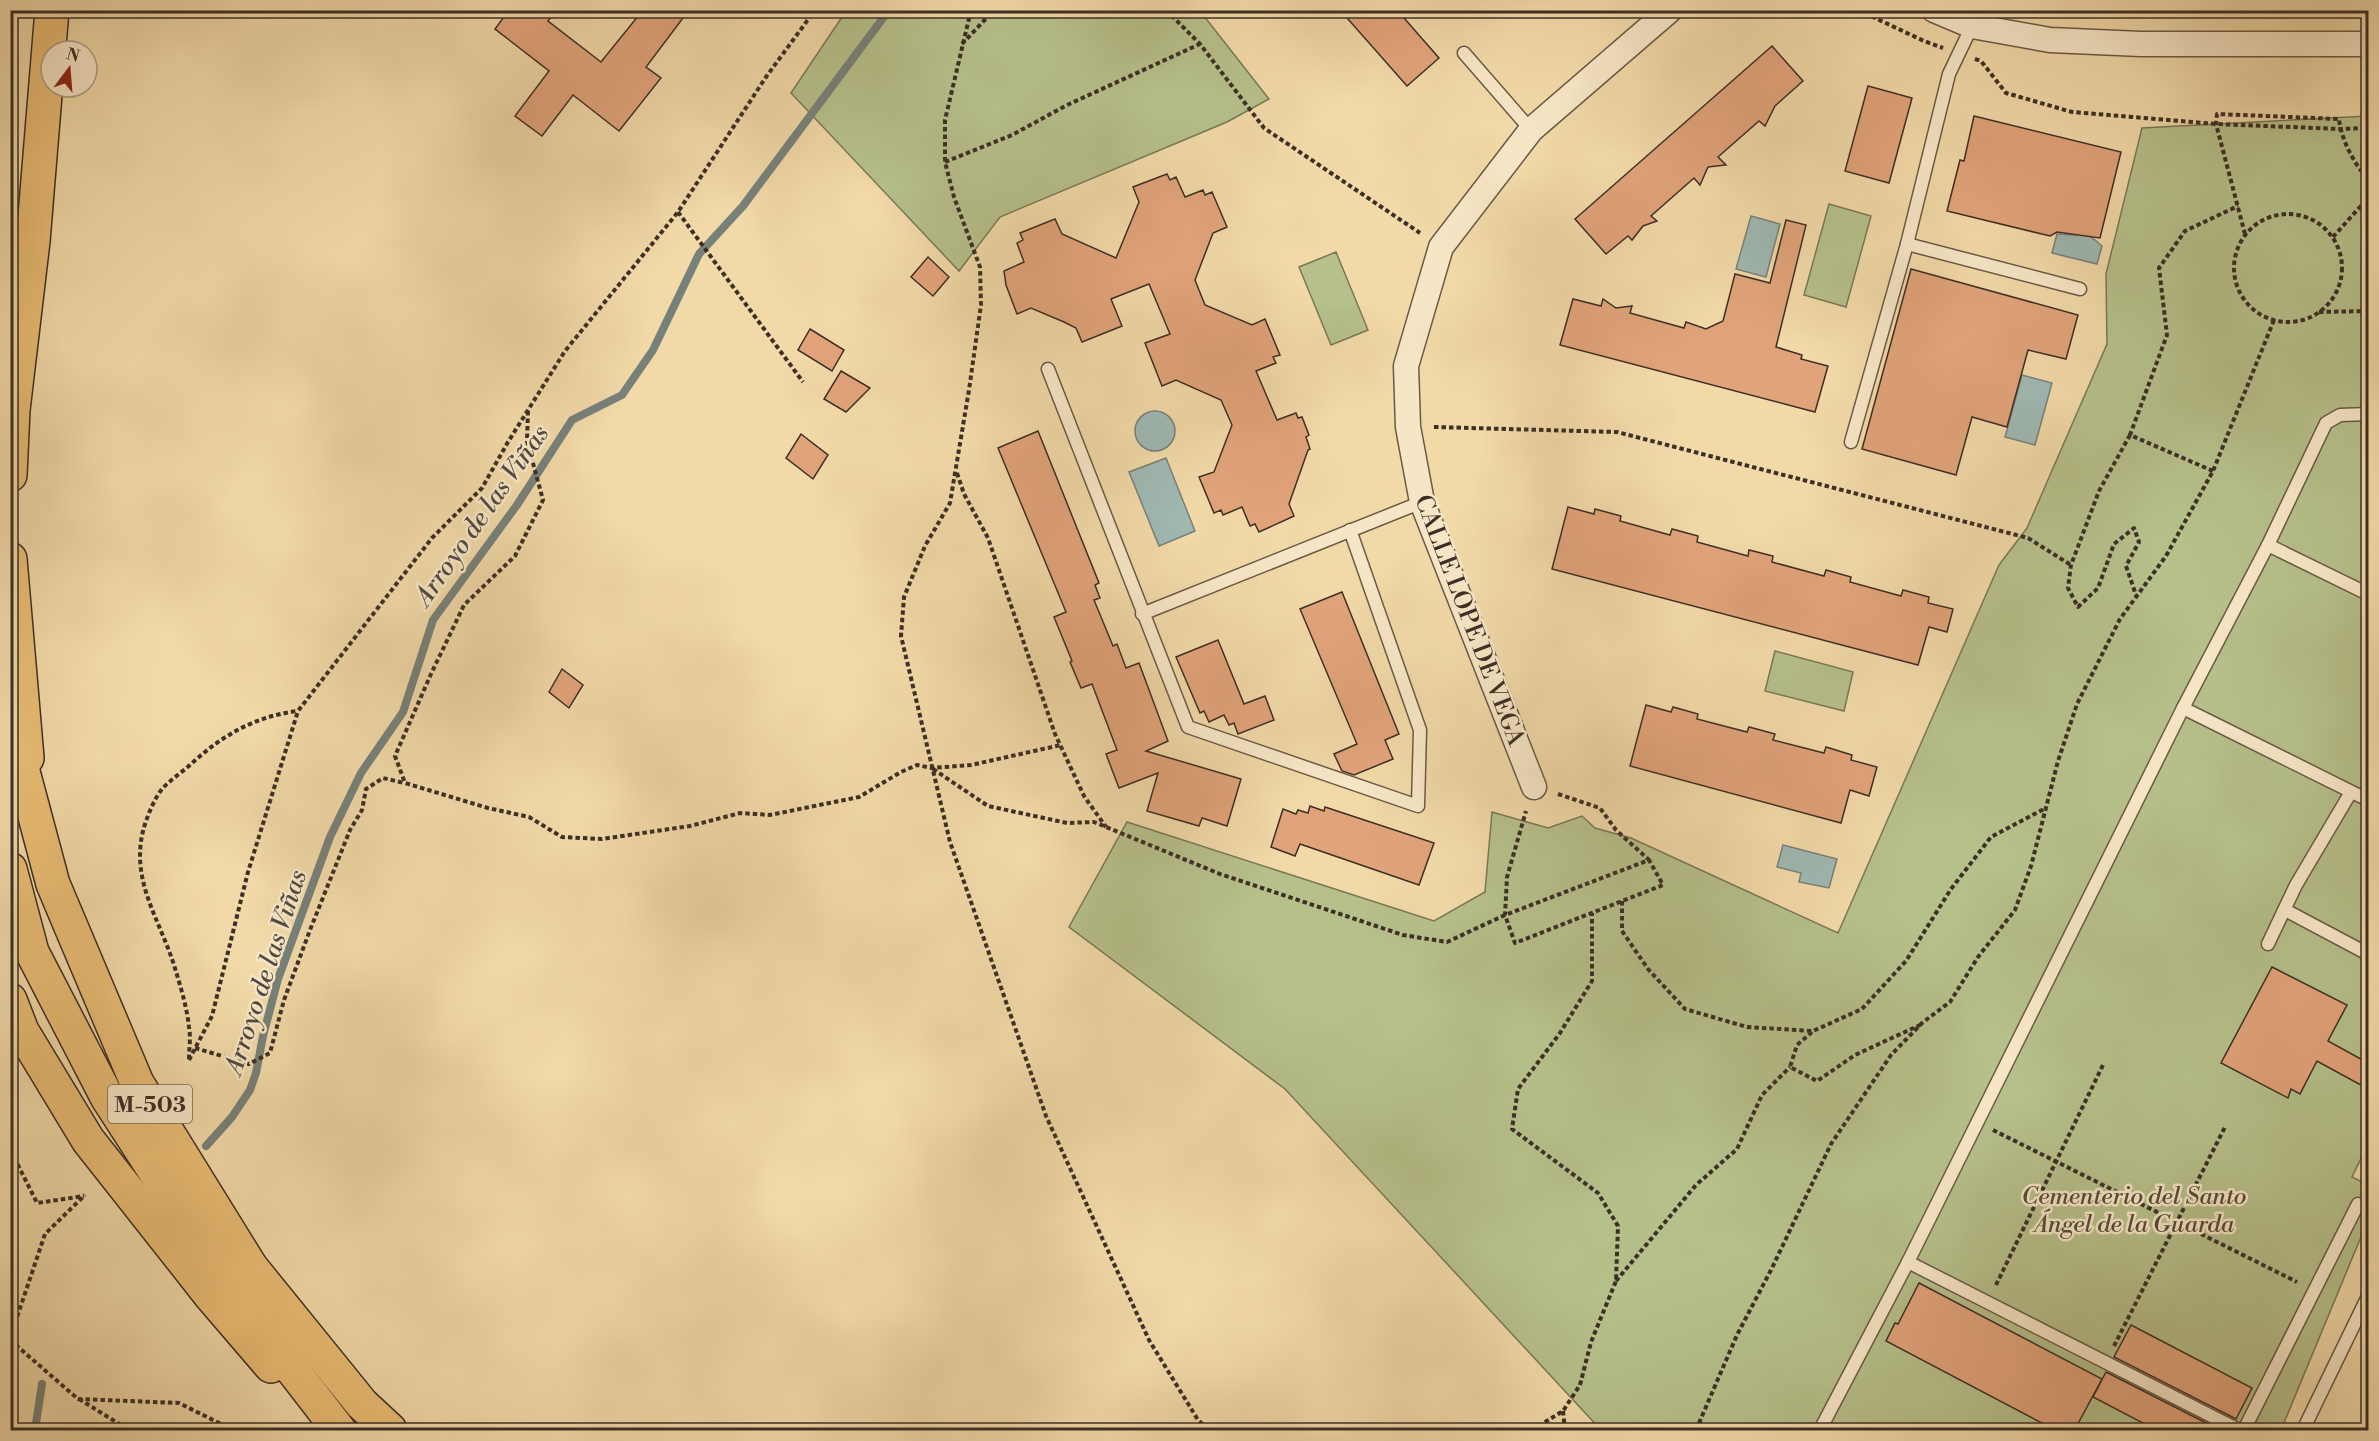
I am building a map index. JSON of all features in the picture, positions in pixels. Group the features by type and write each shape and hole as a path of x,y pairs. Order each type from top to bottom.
{"highway":[{"path":"10,475 13,410 33,241 52,10"},
{"path":"10,559 31,801"},
{"name":"M-503","path":"10,723 53,884 137,1083 251,1267 362,1404 390,1431"},
{"name":"M-503","path":"10,869 32,952 107,1097 234,1294 339,1431"},
{"path":"10,1000 22,1031 88,1140 212,1296 328,1431"}],"street":[{"name":"CALLE LOPE DE VEGA","path":"1534,787 1422,502 1408,427 1406,366 1441,247 1531,130 1670,10"},
{"path":"1934,10 1972,26 2050,40 2141,44 2368,44"}],"lane":[{"path":"1851,442 1907,244 1949,74 1972,26"},
{"path":"1464,53 1531,130"},
{"path":"1907,244 2079,289"},
{"path":"1048,369 1188,727 1418,806 1420,730 1350,530"},
{"path":"1820,1431 1908,1262 2183,708 2268,545 2326,423 2340,415 2368,414"},
{"path":"1142,614 1422,502"},
{"path":"2268,545 2368,594"},
{"path":"2183,708 2368,800"},
{"path":"2268,945 2296,885 2351,792"},
{"path":"2285,910 2368,954"},
{"path":"2244,1431 2358,1204"},
{"path":"1908,1262 2239,1431"},
{"path":"2303,1431 2368,1296"}],"path":[{"path":"298,711 273,714 247,723 208,748 163,788 151,807 142,833 139,859 144,890 165,937 174,967 189,1027 189,1060 212,1016 248,873 298,711 432,538 482,488 564,351 678,212 766,76 815,10"},
{"path":"971,10 961,44 945,120 945,162 954,197 980,267 981,305 950,503 925,546 904,597 901,636 950,842 1046,1116 1149,1340 1198,1420 1209,1431"},
{"path":"961,44 994,10"},
{"path":"1166,10 1200,44 1264,128 1441,247"},
{"path":"1858,10 1924,41 1981,61 2006,93 2072,112 2216,124 2368,128"},
{"path":"945,162 1012,135 1067,105 1200,44"},
{"path":"2245,234 2216,124 2217,114 2339,119 2340,129 2357,165 2368,179"},
{"path":"2333,237 2368,198"},
{"path":"2137,596 2126,566 2139,542 2134,528 2114,544 2098,588 2078,607 2068,588 2071,565 2099,491 2130,435 2167,334 2159,268 2185,231 2238,206"},
{"path":"678,212 803,382"},
{"path":"2287,214 2302,216 2320,224 2333,237 2340,254 2342,273 2337,291 2326,306 2311,317 2292,322 2274,320 2256,312 2243,298 2235,281 2234,263 2238,248 2245,234 2264,220 2287,214"},
{"path":"2318,312 2368,311"},
{"path":"1696,1431 1737,1335 1773,1268 1831,1144 1891,1054 1922,1023 1950,1002 1977,957 2015,910 2031,866 2044,809 2077,704 2120,619 2166,556 2213,471 2274,320"},
{"path":"405,783 395,756 431,674 465,605 515,556 543,498 527,441 528,410"},
{"path":"1408,427 1617,432 2028,538 2071,565"},
{"path":"2130,435 2213,471"},
{"path":"956,471 964,494 988,538 1060,745 1084,796 1106,827"},
{"path":"195,1048 249,1064 270,1053 284,1000 350,830 362,810 366,789 383,778 488,808 529,817 562,837 602,839 690,826 740,813 770,815 859,797 917,765 932,768 971,765 1060,745"},
{"path":"932,768 988,806 1067,823 1094,822 1220,874 1403,936 1447,942 1505,915 1649,860"},
{"path":"1534,787 1600,808 1616,830 1649,860 1663,885 1515,943 1505,915 1507,877 1534,787"},
{"path":"1532,1431 1563,1411 1580,1385 1591,1342 1616,1281 1696,1185 1737,1149 1762,1095 1791,1067 1797,1045 1813,1031 1862,1008 1906,961 1951,889 1991,837 2044,809"},
{"path":"1622,901 1622,931 1648,969 1685,1009 1747,1027 1813,1031"},
{"path":"1592,913 1592,981 1560,1033 1518,1089 1512,1129 1598,1193 1618,1226 1616,1281"},
{"path":"1791,1067 1817,1081 1855,1055 1922,1023"},
{"path":"1988,1302 2104,1063"},
{"path":"1976,1122 2314,1290"},
{"path":"2106,1363 2225,1127"},
{"path":"10,1143 12,1156 37,1203 85,1195 45,1234 10,1339 78,1399 129,1431"},
{"path":"78,1399 179,1403 233,1431"},
{"path":"1563,1411 1565,1431"}],"green space":[{"path":"846,11 1200,11 1269,99 1227,122 1000,217 959,271 791,93"},
{"name":"Cementerio del Santo Ángel de la Guarda","path":"2368,116 2368,1144 2352,1177 2368,1185 2368,1220 2281,1430 1601,1430 1285,1089 1069,927 1127,822 1434,921 1485,892 1492,812 1548,828 1582,816 1595,828 1631,838 1838,933 1999,565 2027,528 2107,344 2106,274 2142,128"},
{"path":"1829,204 1871,216 1846,307 1804,295"},
{"path":"1336,252 1368,330 1331,345 1299,267"},
{"path":"1775,651 1853,672 1844,711 1765,691"}],"water":[{"path":"1751,216 1780,224 1766,277 1736,269"},
{"path":"2077,231 2090,236 2102,246 2097,264 2052,253 2057,234 2076,235"},
{"path":"2022,375 2052,383 2035,445 2005,437"},
{"path":"1155,411 1163,412 1169,417 1174,423 1174,439 1169,445 1163,450 1155,451 1147,450 1141,445 1136,439 1135,431 1136,423 1141,417 1147,412"},
{"path":"1166,458 1195,531 1159,546 1129,472"},
{"path":"1783,845 1837,859 1829,888 1799,882 1801,873 1777,867"}],"building":[{"path":"509,10 556,10 548,21 601,62 643,10 689,10 646,67 661,78 619,131 573,95 542,136 515,116 549,71 495,29"},
{"path":"1340,10 1397,10 1439,58 1407,86"},
{"path":"1772,46 1803,81 1775,106 1765,126 1759,121 1718,157 1726,165 1708,167 1700,185 1694,178 1651,216 1657,221 1643,226 1632,240 1628,236 1606,254 1575,219"},
{"path":"1868,86 1912,98 1889,183 1845,171"},
{"path":"1974,116 2121,152 2100,238 2057,232 2050,236 1947,211 1960,160 1964,161"},
{"path":"1167,174 1170,180 1176,177 1185,197 1203,190 1205,195 1212,192 1227,227 1213,233 1195,280 1205,305 1252,325 1265,319 1280,355 1273,357 1276,363 1256,371 1277,420 1296,413 1298,418 1302,417 1309,435 1306,437 1310,449 1289,504 1294,516 1259,532 1255,524 1250,526 1242,507 1223,515 1221,510 1214,513 1199,477 1214,472 1232,425 1221,400 1176,380 1162,386 1145,343 1170,334 1149,284 1111,299 1122,326 1082,342 1076,328 1064,322 1031,308 1017,314 1006,285 1004,271 1024,262 1017,243 1023,240 1020,233 1055,219 1062,234 1116,258 1139,202 1133,187"},
{"path":"1786,220 1806,225 1776,347 1802,355 1801,359 1828,366 1815,412 1560,345 1573,299 1601,306 1603,299 1616,308 1632,306 1630,313 1684,328 1686,322 1706,329 1723,321 1735,274 1770,283"},
{"path":"928,257 949,277 933,296 911,277"},
{"path":"1911,269 2078,315 2066,359 2028,350 2007,427 1972,417 1956,475 1862,449"},
{"path":"810,329 844,350 832,371 798,350"},
{"path":"841,371 870,388 846,412 824,399"},
{"path":"1038,431 1099,583 1095,585 1100,598 1094,600 1113,646 1117,644 1126,668 1139,663 1168,741 1146,751 1241,779 1227,826 1202,818 1199,826 1147,811 1158,773 1119,788 1106,754 1117,750 1092,684 1081,688 1070,662 1072,661 1054,617 1066,612 998,448"},
{"path":"801,434 828,455 813,479 786,458"},
{"path":"1568,507 1594,514 1595,509 1621,516 1620,521 1670,535 1672,529 1698,536 1697,542 1748,556 1749,550 1773,556 1772,562 1824,576 1826,570 1851,577 1850,582 1901,596 1903,590 1929,597 1928,603 1953,609 1947,632 1929,627 1918,665 1552,569"},
{"path":"1342,592 1399,734 1385,740 1393,759 1354,775 1342,771 1334,754 1357,744 1300,609"},
{"path":"1218,640 1244,704 1265,696 1274,720 1238,734 1234,723 1229,725 1224,715 1209,722 1204,711 1200,713 1176,657"},
{"path":"562,669 583,685 569,708 549,692"},
{"path":"1646,705 1671,712 1673,707 1698,714 1697,719 1747,732 1749,727 1775,734 1773,740 1824,753 1826,747 1852,755 1851,760 1877,767 1869,796 1850,790 1841,823 1630,766"},
{"path":"1310,806 1324,811 1325,807 1434,843 1419,885 1300,844 1295,856 1271,847 1283,809 1296,814 1298,810 1308,813"},
{"path":"2272,967 2347,1005 2328,1041 2368,1063 2368,1089 2317,1061 2300,1094 2291,1089 2288,1098 2221,1063"},
{"path":"1919,1283 2102,1379 2074,1431 2057,1431 1886,1341 1895,1323 1898,1324"},
{"path":"2131,1325 2252,1388 2236,1419 2114,1357"},
{"path":"2106,1372 2222,1431 2158,1431 2093,1397"}],"waterway":[{"name":"Arroyo de las Viñas","path":"206,1146 232,1117 250,1090 278,979 330,837 361,773 403,712 433,620 517,505 572,420 622,395 653,350 699,254 743,206 889,10"},
{"name":"Arroyo de las Viñas","path":"35,1430 42,1384"}]}
